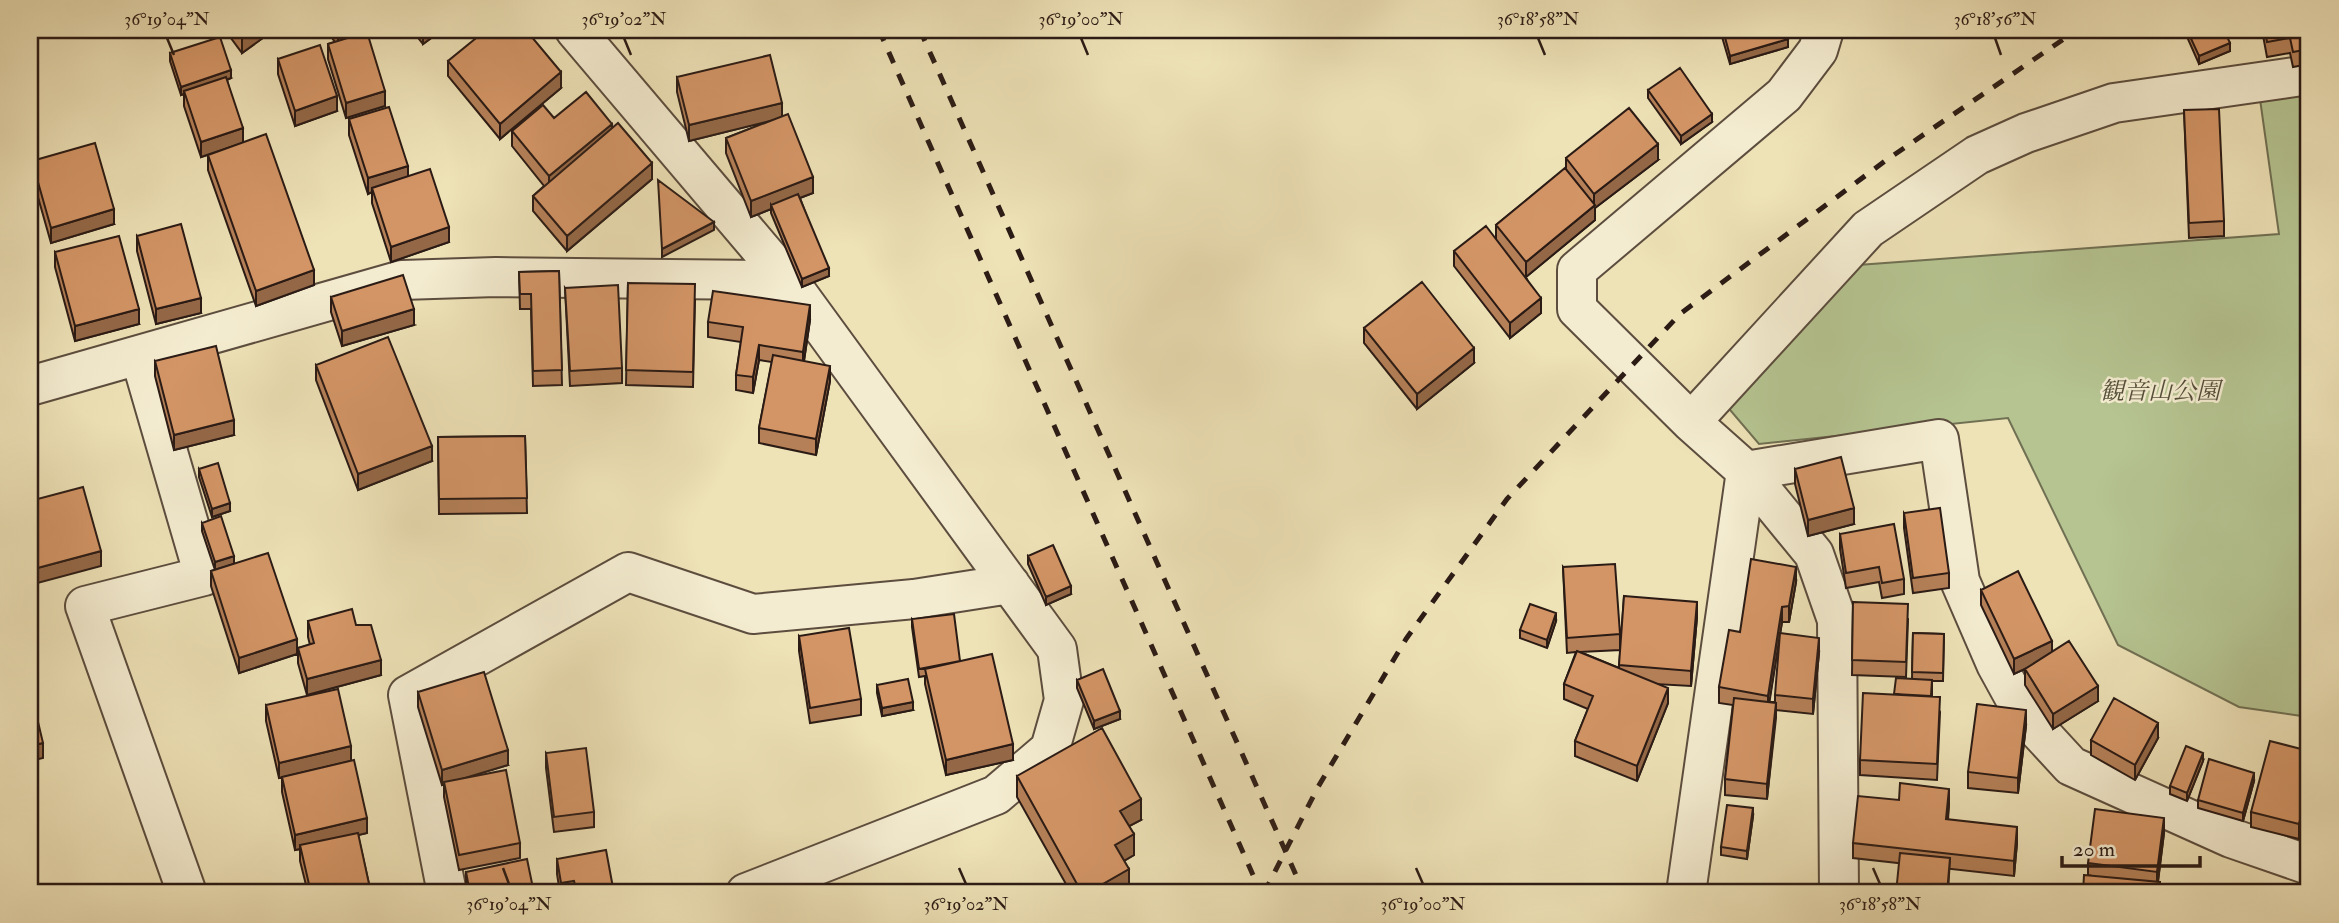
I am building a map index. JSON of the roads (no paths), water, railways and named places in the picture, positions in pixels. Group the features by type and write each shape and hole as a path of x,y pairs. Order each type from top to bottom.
{"street":[{"path":"575,30 793,287 1057,649 1065,700 1051,749 996,795 746,893"},
{"path":"1824,30 1818,50 1784,95 1577,270 1577,309 1691,422 1746,471 1814,554 1837,620 1839,893"},
{"path":"1691,422 1868,229 1978,155 2026,134 2114,103 2309,75"},
{"path":"30,386 402,280 496,277 762,280 793,287"},
{"path":"140,356 204,576 85,606 187,893"},
{"path":"1746,471 1939,439 1960,580 1996,664 2024,715 2071,766 2231,838 2309,865"},
{"path":"1686,893 1746,471"},
{"path":"447,893 408,695 628,572 753,614 914,599 1010,584"}],"railway":[{"path":"879,30 1261,893"},
{"path":"920,30 1304,893"},
{"path":"1264,893 1318,787 1406,639 1507,499 1680,314 1885,161 2077,30"}],"park label":[{"name":"観音山公園","path":"2160,391"}]}
